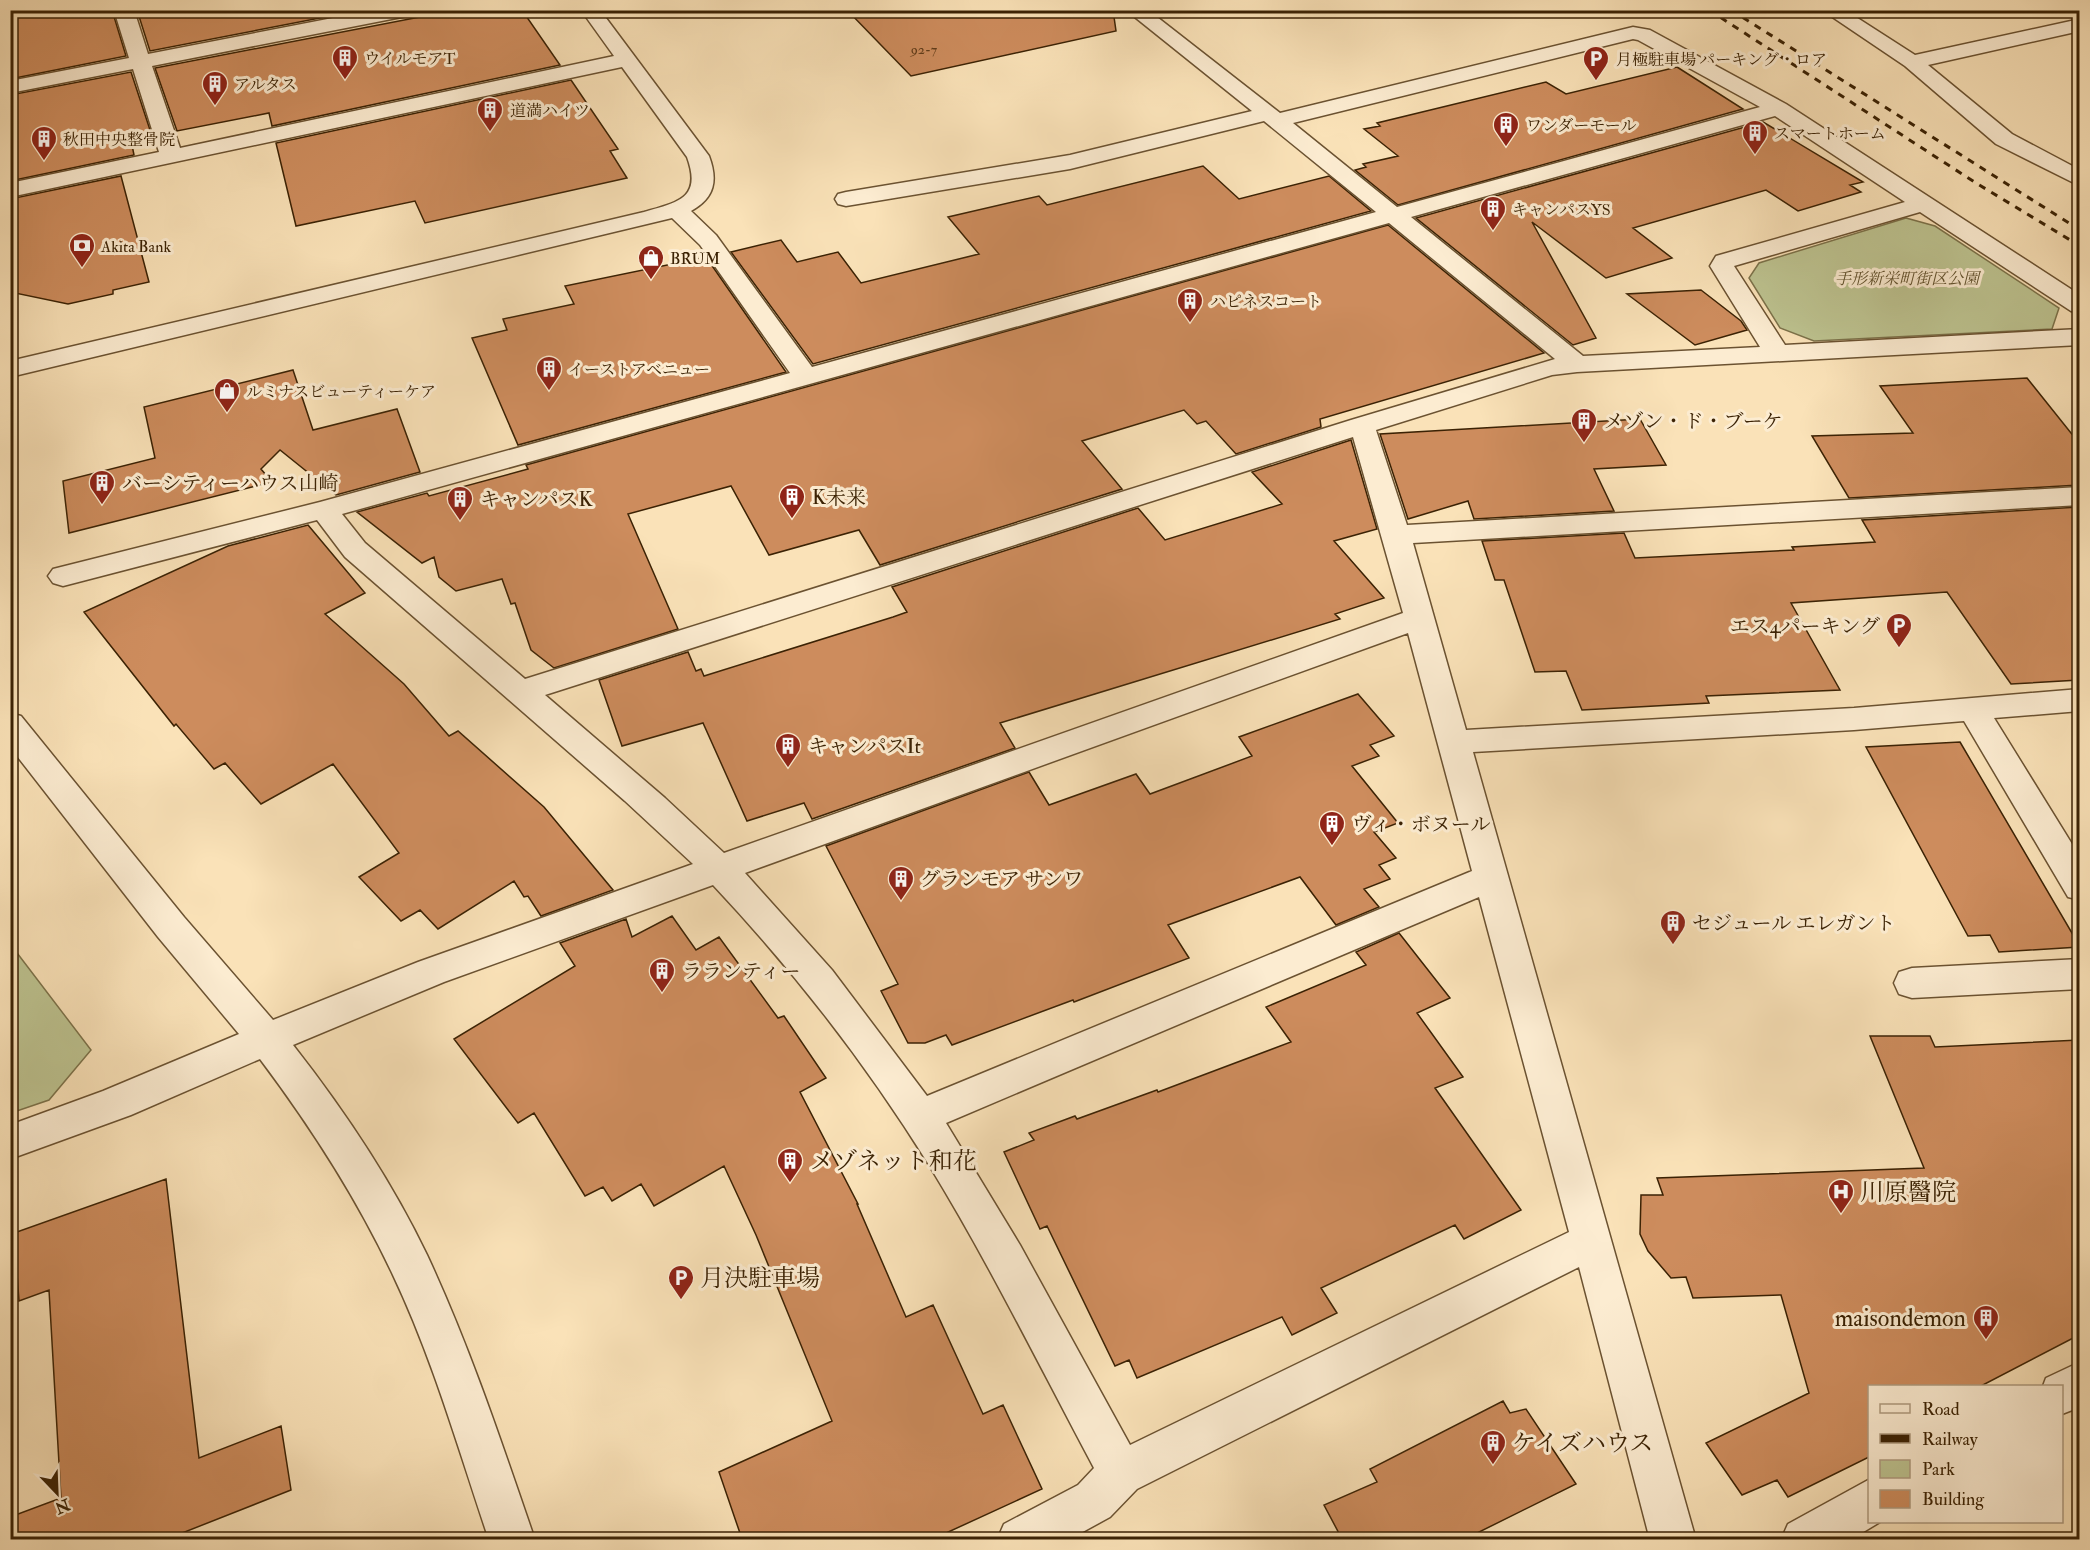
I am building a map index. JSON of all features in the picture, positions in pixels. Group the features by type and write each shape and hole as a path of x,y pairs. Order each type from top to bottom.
{"street":[{"path":"124,10 171,155"},
{"path":"10,87 407,10"},
{"path":"10,369 639,220 676,209 697,199 706,180 705,169 698,156 590,10"},
{"path":"1135,10 1272,117 1577,364"},
{"path":"1831,10 1912,62 2004,139 2079,179"},
{"path":"1912,62 2079,26"},
{"path":"846,199 1070,162 1633,33 1650,37 1778,109 2079,306"},
{"path":"10,190 625,60"},
{"path":"63,576 326,509 1778,109"},
{"path":"1778,354 1722,266 1724,261 1923,204"},
{"path":"676,209 708,240 806,377"},
{"path":"522,692 1517,377 1577,364 2079,337"},
{"path":"1360,426 1365,433 1395,535 1593,1244 1672,1539"},
{"path":"1395,535 2079,496"},
{"path":"326,509 333,524 355,550 522,692 673,825 719,869 798,956 874,1051 921,1116 990,1230 1121,1473"},
{"path":"10,1142 117,1103 374,994 1355,640 1400,624 1418,621"},
{"path":"1453,742 1973,710 2079,700"},
{"path":"1973,710 2079,886"},
{"path":"13,733 171,927 266,1039 313,1100 363,1177 411,1267 456,1375 512,1539"},
{"path":"921,1116 1490,878"},
{"path":"1912,983 2079,974"},
{"path":"1020,1539 1094,1501 1121,1473 1570,1251 1593,1244"},
{"path":"2063,1392 2079,1383"},
{"path":"1804,1539 1868,1503"}],"green space":[{"name":"手形新栄町街区公園","path":"1906,218 1935,226 2059,308 2052,329 1814,341 1780,328 1749,278 1759,263"},
{"path":"11,945 91,1050 49,1100 11,1113"}],"building":[{"path":"10,10 112,10 126,56 10,79"},
{"path":"137,10 350,10 351,12 150,51"},
{"path":"456,10 522,10 560,65 272,126 269,113 177,131 155,68"},
{"path":"847,10 1113,10 1116,31 911,76"},
{"path":"1677,67 1743,109 1398,205 1355,170 1366,167 1363,164 1398,156 1364,129 1380,126 1377,123 1546,82 1566,94"},
{"path":"131,72 152,136 131,140 134,155 10,181 10,95"},
{"path":"571,80 618,149 610,151 627,178 425,223 415,201 296,226 276,143"},
{"path":"1763,122 1863,182 1850,185 1861,192 1798,211 1766,190 1633,228 1672,258 1606,278 1532,222 1596,338 1573,345 1416,218"},
{"path":"1203,166 1239,199 1329,176 1371,211 813,364 731,252 781,240 797,262 838,252 861,283 979,254 948,217 1039,196 1047,205"},
{"path":"121,176 149,282 113,290 113,294 68,304 10,292 10,199"},
{"path":"1388,225 1544,353 1320,419 1321,427 1236,454 1206,421 1197,424 1184,410 1082,441 1122,489 880,565 859,530 769,555 731,486 628,514 678,629 554,668 531,650 515,603 511,604 502,579 456,591 439,577 434,557 422,563 357,512 427,493 429,496 528,469 526,465"},
{"path":"706,257 786,372 518,445 472,338 507,330 503,319 574,304 565,286"},
{"path":"1701,290 1741,321 1747,330 1695,345 1627,294"},
{"path":"293,370 313,430 397,409 420,472 336,495 280,450 261,469 272,482 69,533 63,481 155,458 144,407"},
{"path":"2027,378 2079,443 2079,485 1849,498 1812,436 1913,433 1880,386"},
{"path":"1640,419 1666,465 1594,469 1614,511 1474,519 1468,501 1408,519 1380,434"},
{"path":"1351,440 1377,529 1334,541 1384,598 1335,614 1340,619 1000,723 1015,748 812,819 804,803 747,821 703,723 622,746 599,680 688,652 696,671 701,669 704,676 893,617 907,612 892,587 1138,508 1165,540 1282,504 1252,472"},
{"path":"2079,507 2079,680 2011,684 1947,592 1791,603 1840,690 1706,696 1709,703 1582,710 1566,671 1535,672 1504,580 1495,580 1482,541 1624,533 1635,558 1794,550 1792,547 1875,542 1862,520"},
{"path":"308,525 365,593 325,614 404,684 449,736 458,731 544,807 613,890 541,916 528,896 524,897 514,881 438,929 420,910 401,921 359,877 399,853 333,764 261,804 225,763 214,769 176,724 174,726 84,612 228,546"},
{"path":"1358,694 1394,736 1370,745 1379,756 1352,766 1398,823 1374,832 1396,858 1379,865 1390,879 1364,889 1379,907 1336,925 1300,877 1168,925 1189,958 952,1045 946,1035 925,1043 908,1043 881,991 898,984 826,846 1029,772 1049,805 1136,774 1150,794 1252,756 1239,737"},
{"path":"1960,742 2079,947 1999,952 1990,935 1968,936 1866,747"},
{"path":"672,916 696,950 719,937 778,1018 784,1016 826,1078 800,1092 858,1204 906,1317 933,1305 983,1414 1003,1405 1042,1489 933,1539 742,1539 719,1472 832,1421 756,1235 724,1166 654,1206 641,1184 612,1201 603,1187 585,1196 534,1113 518,1123 454,1039 575,966 560,943 626,919 632,937"},
{"path":"1399,933 1450,998 1417,1013 1463,1077 1435,1088 1521,1210 1464,1239 1455,1225 1321,1288 1337,1313 1292,1335 1282,1317 1137,1378 1129,1360 1115,1366 1047,1226 1040,1229 1004,1152 1034,1140 1029,1133 1075,1116 1077,1119 1157,1090 1158,1092 1291,1042 1266,1007 1366,965 1356,952"},
{"path":"1870,1036 1930,1036 1935,1047 2079,1040 2079,1335 1983,1385 1868,1385 1868,1457 1788,1497 1777,1480 1742,1495 1706,1443 1809,1393 1781,1295 1693,1298 1686,1277 1671,1278 1648,1251 1640,1234 1641,1195 1663,1195 1657,1178 1924,1168"},
{"path":"166,1179 199,1458 281,1426 291,1490 167,1539 10,1539 10,1517 61,1498 49,1290 19,1301 14,1233"},
{"name":"ケイズハウス","path":"1503,1401 1510,1413 1526,1409 1576,1484 1465,1539 1342,1539 1324,1505 1377,1482 1370,1469"}],"railway":[{"path":"1709,10 1976,183 2080,246"},
{"path":"1731,10 2080,230"}],"place":[{"name":"ウイルモアT","path":"345,81"},
{"name":"月極駐車場 パーキング・ロア","path":"1596,82"},
{"name":"アルタス","path":"215,107"},
{"name":"道満ハイツ","path":"490,133"},
{"name":"ワンダーモール","path":"1506,148"},
{"name":"スマートホーム","path":"1755,156"},
{"name":"秋田中央整骨院","path":"44,162"},
{"name":"キャンパスYS","path":"1493,232"},
{"name":"Akita Bank","path":"82,269"},
{"name":"BRUM","path":"651,281"},
{"name":"ハピネスコート","path":"1190,324"},
{"name":"イーストアベニュー","path":"549,392"},
{"name":"ルミナスビューティーケア","path":"227,414"},
{"name":"メゾン・ド・ブーケ","path":"1584,444"},
{"name":"バーシティーハウス山崎","path":"102,506"},
{"name":"K未来","path":"792,520"},
{"name":"キャンパスK","path":"460,522"},
{"name":"エス4パーキング","path":"1899,649"},
{"name":"キャンパスIt","path":"788,769"},
{"name":"ヴィ・ボヌール","path":"1332,847"},
{"name":"グランモア サンワ","path":"901,902"},
{"name":"セジュール エレガント","path":"1673,946"},
{"name":"ラランティー","path":"662,994"},
{"name":"メゾネット和花","path":"790,1184"},
{"name":"川原醫院","path":"1841,1215"},
{"name":"月決駐車場","path":"681,1301"},
{"name":"maisondemon","path":"1986,1341"},
{"name":"ケイズハウス","path":"1493,1466"}]}
